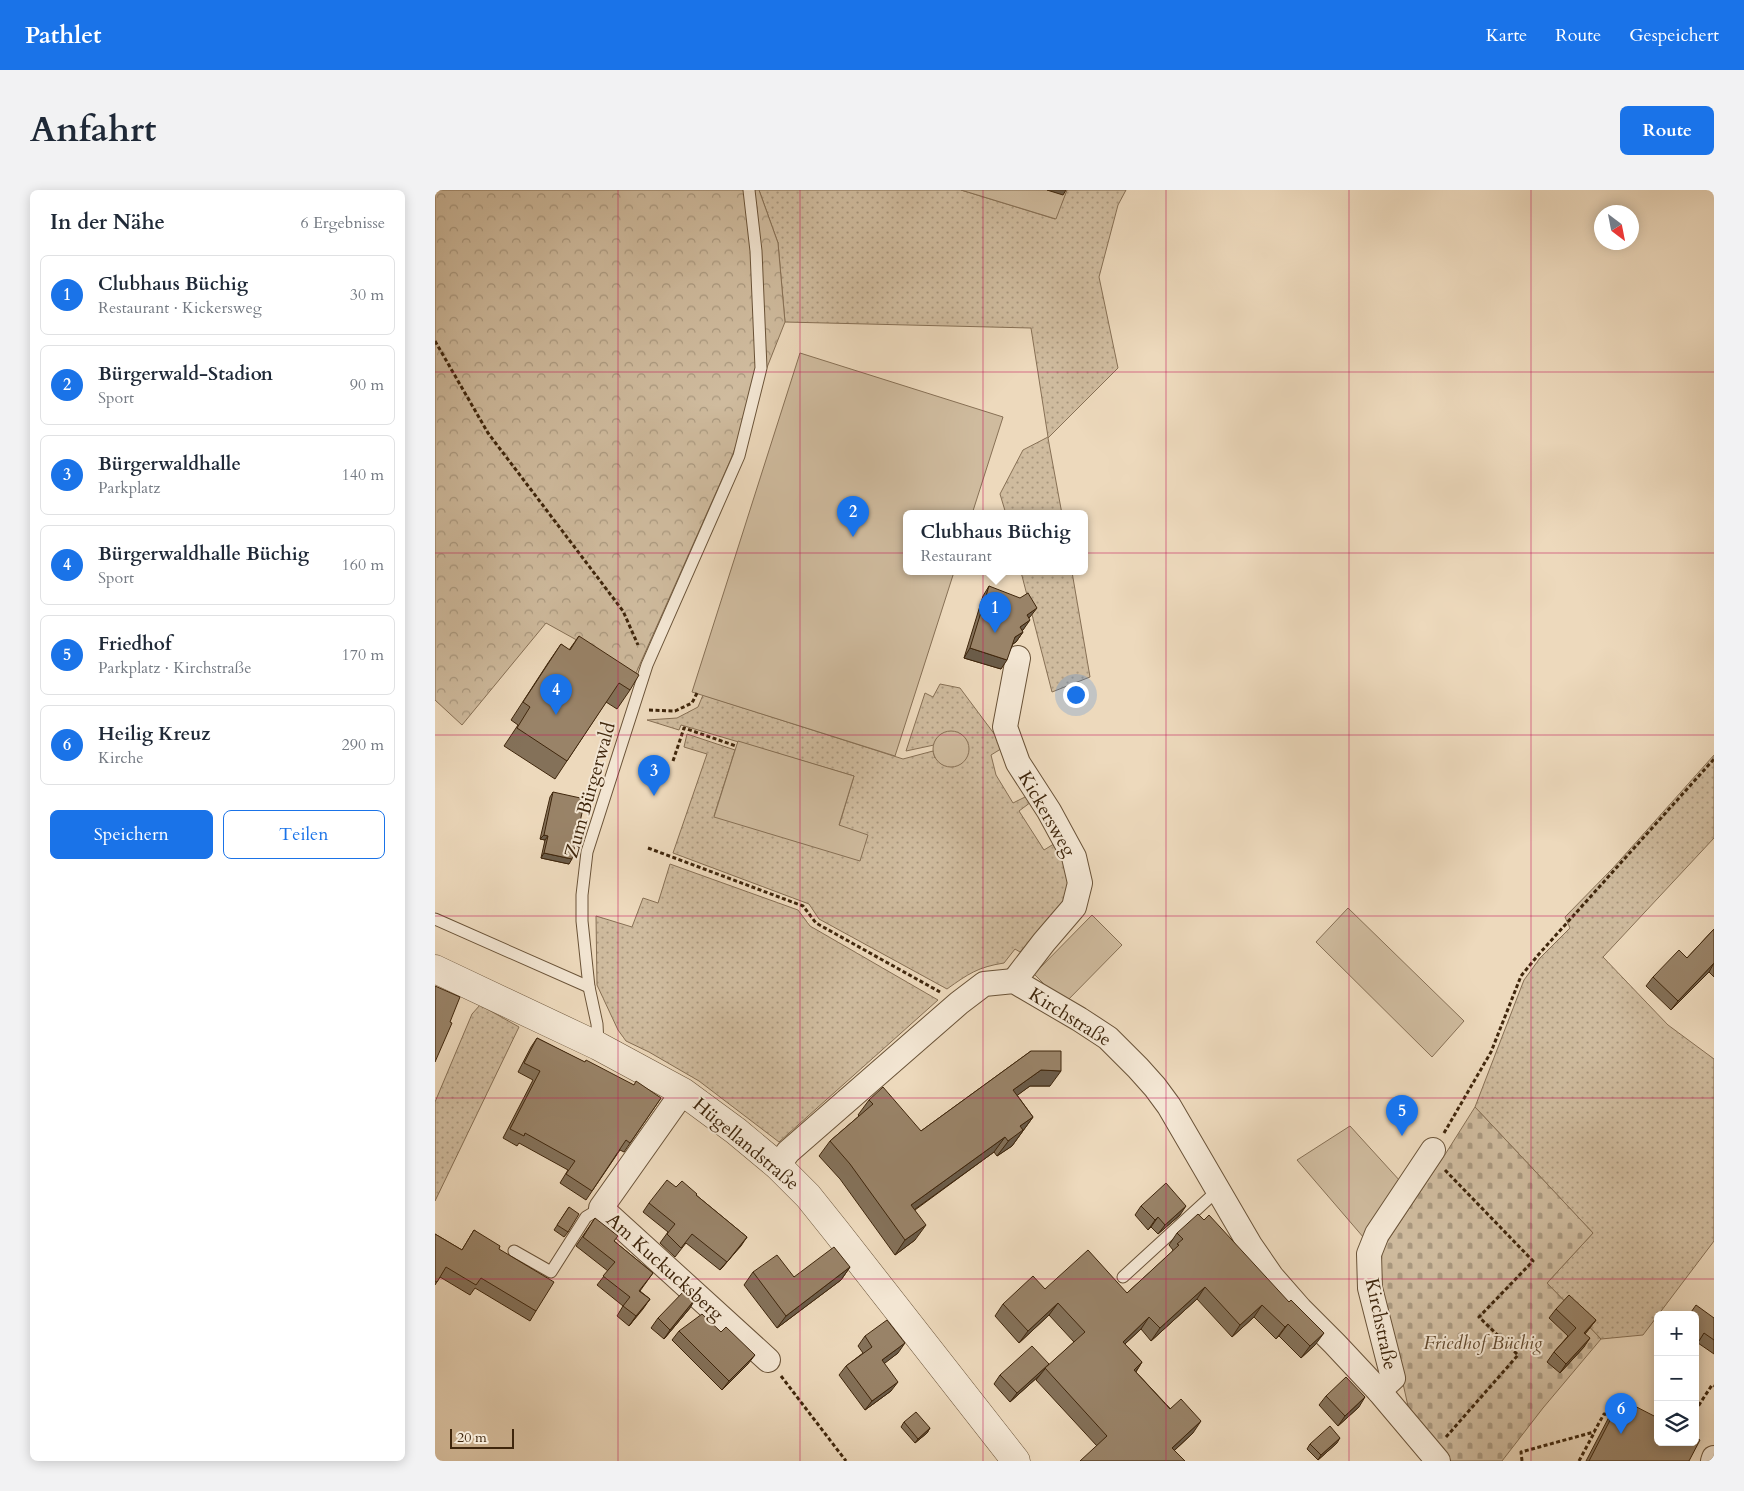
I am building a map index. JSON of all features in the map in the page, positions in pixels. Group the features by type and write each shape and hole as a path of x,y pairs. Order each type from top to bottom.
{"street":[{"name":"Kickersweg","path":"1014,982 1044,942 1074,907 1080,883 1074,857 1049,811 1018,763 1005,727 1018,658"},
{"name":"Hügellandstraße","path":"435,969 598,1046 683,1092 736,1131 778,1166 808,1196 837,1231 1016,1461"},
{"name":"Kirchstraße","path":"778,1166 789,1152 959,1002 984,984 1014,982 1079,1018 1108,1038 1155,1087 1169,1106 1250,1245 1272,1277 1379,1391 1435,1457"},
{"name":"Am Kuckucksberg","path":"683,1092 601,1208 768,1360"},
{"name":"Kirchstraße","path":"1379,1391 1393,1378 1369,1288 1369,1254 1377,1234 1431,1153"}],"lane":[{"name":"Zum Bürgerwald","path":"598,1046 597,1024 589,987 582,921 582,895 587,852 647,665 739,456 761,368 755,251 749,190"},
{"path":"435,919 589,987"},
{"path":"1123,1277 1218,1190"},
{"path":"513,1251 551,1272 586,1218 601,1208"}],"path":[{"path":"435,341 488,432 623,611 647,665"},
{"path":"634,705 651,710 675,711 693,703 697,693"},
{"path":"673,761 684,728 736,746"},
{"path":"1435,1457 1518,1355 1479,1317 1533,1261 1440,1165 1431,1153 1491,1052 1521,976 1714,759"},
{"path":"648,848 803,906 816,923 959,1002"},
{"path":"768,1360 846,1461"},
{"path":"1699,1405 1712,1385 1714,1386"},
{"path":"1579,1461 1604,1414 1613,1415"},
{"path":"1522,1461 1521,1452 1595,1432"}],"green space":[{"path":"435,190 759,190 778,243 785,322 730,461 636,673 546,623 462,725 435,700"},
{"path":"759,190 961,190 1055,219 1067,190 1126,190 1118,205 1099,277 1118,368 1048,438 1061,510 1005,510 1000,494 1023,450 1048,437 1031,328 785,322 778,243"},
{"path":"961,190 1067,190 1056,219"},
{"path":"800,353 1003,417 973,510 903,510 903,575 953,575 895,756 692,692"},
{"path":"1022,575 1073,575 1090,677 1052,692"},
{"path":"940,684 960,688 1004,747 991,755 996,775 1013,803 1027,796 1031,802 1019,811 1044,850 1057,842 1069,869 1068,889 1063,905 1020,952 1015,949 1004,963 974,972 947,989 819,919 809,904 673,853 707,754 684,747 687,734 735,750 714,816 839,826 854,776 681,725 679,730 647,720 677,718 698,707 703,695 903,759 933,751 935,758 937,738 934,745 906,751 925,693 933,697"},
{"path":"951,731 964,736 969,749 964,762 951,767 938,762 933,749 938,736"},
{"path":"738,741 854,776 839,825 868,835 860,861 714,817"},
{"path":"1714,755 1714,838 1603,957 1668,1025 1714,1059 1714,1241 1661,1311 1654,1311 1654,1320 1643,1335 1601,1339 1547,1283 1593,1233 1475,1107 1524,980 1540,958 1570,928 1565,917 1613,868"},
{"path":"670,864 798,910 810,926 938,1000 779,1142 699,1081 626,1041 618,1030 597,985 596,916 632,927 643,898 658,903"},
{"path":"1348,908 1464,1021 1432,1057 1316,942"},
{"path":"1092,915 1122,945 1064,1004 1034,974"},
{"path":"480,1005 519,1027 435,1201 435,1102 472,1014"},
{"name":"Friedhof Büchig","path":"1475,1107 1593,1233 1547,1283 1601,1339 1543,1408 1502,1461 1449,1461 1408,1406 1377,1257"},
{"path":"1350,1126 1401,1182 1364,1238 1297,1160"}],"building":[{"path":"989,586 1020,598 1028,593 1037,608 1027,615 1030,620 1020,627 1023,632 1015,637 1007,660 970,648"},
{"path":"579,636 639,675 630,690 619,683 567,761 517,728 530,707 523,702 561,644 570,650"},
{"path":"553,792 585,799 572,859 544,853 548,836 544,835"},
{"path":"1714,929 1714,963 1678,1001 1653,977 1679,950 1687,958"},
{"path":"435,986 460,997 450,1022 452,1023 435,1062"},
{"path":"537,1038 585,1062 586,1060 634,1085 636,1081 661,1098 630,1143 626,1140 592,1191 566,1174 575,1161 525,1133 524,1136 510,1129 540,1071 524,1063"},
{"path":"1031,1051 1061,1051 1061,1071 1041,1070 1013,1090 1033,1117 1020,1126 1023,1130 1008,1141 1005,1137 911,1205 926,1225 905,1240 850,1164 830,1141 873,1104 869,1100 883,1087 921,1131"},
{"path":"667,1180 676,1187 682,1181 747,1237 727,1262 692,1234 681,1248 667,1234 675,1224 649,1203"},
{"path":"1166,1183 1186,1206 1165,1225 1158,1217 1155,1220 1141,1206"},
{"path":"569,1207 579,1214 568,1232 557,1225"},
{"path":"1198,1214 1204,1220 1209,1215 1289,1302 1291,1300 1324,1333 1310,1346 1288,1324 1285,1327 1262,1305 1240,1325 1205,1287 1160,1328 1149,1317 1123,1342 1142,1362 1134,1370 1170,1409 1181,1399 1201,1421 1172,1448 1185,1461 1080,1461 1107,1436 1045,1368 1085,1332 1058,1303 1028,1331 1003,1304 1033,1276 1045,1289 1088,1250 1127,1293 1179,1245 1177,1244 1183,1239 1177,1233"},
{"path":"595,1218 618,1236 614,1241 653,1273 639,1291 650,1299 636,1316 623,1306 630,1297 603,1276 615,1262 583,1237"},
{"path":"474,1230 500,1246 499,1249 554,1282 536,1311 481,1278 476,1285 446,1267 437,1282 435,1281 435,1234 462,1250"},
{"path":"834,1247 850,1267 786,1316 753,1272 777,1255 794,1277"},
{"path":"686,1289 696,1298 670,1330 658,1318"},
{"path":"1569,1295 1596,1320 1584,1333 1590,1338 1566,1364 1554,1352 1576,1328 1556,1309"},
{"path":"1696,1305 1714,1318 1714,1340 1704,1333 1699,1341 1699,1311 1692,1311"},
{"path":"702,1314 721,1332 726,1327 755,1355 729,1381 679,1331"},
{"path":"887,1320 905,1343 882,1360 898,1382 872,1401 846,1366 872,1347 865,1336"},
{"path":"1032,1346 1049,1364 1017,1393 1000,1375"},
{"path":"1346,1377 1365,1397 1345,1416 1326,1396"},
{"path":"1621,1399 1654,1416 1654,1446 1697,1446 1689,1461 1589,1461"},
{"path":"916,1412 930,1428 918,1439 904,1422"},
{"path":"1330,1426 1340,1438 1321,1455 1310,1444"}],"place":[{"name":"Bürgerwald-Stadion","path":"853,537"},
{"name":"Clubhaus Büchig","path":"995,633"},
{"name":"Bürgerwaldhalle Büchig","path":"556,715"},
{"name":"Bürgerwaldhalle","path":"654,796"},
{"name":"Friedhof","path":"1402,1136"},
{"name":"Heilig Kreuz","path":"1621,1434"}]}
